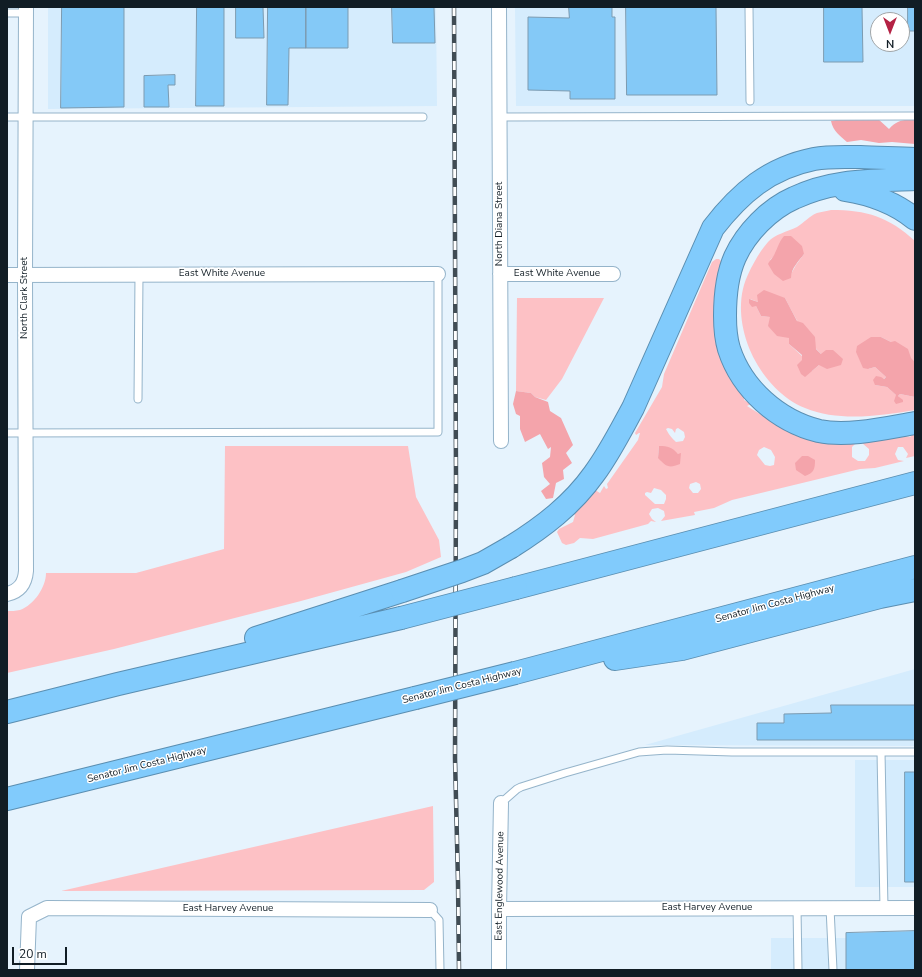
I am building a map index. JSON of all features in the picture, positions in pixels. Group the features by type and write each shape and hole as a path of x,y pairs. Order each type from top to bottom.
{"highway":[{"path":"118,684 462,571 511,548 538,530 559,513 575,497 594,474 633,408 701,251 713,228 727,209 761,180 778,171 814,159 836,156 915,159"},
{"path":"913,423 844,432 820,431 807,427 778,413 761,400 747,385 737,368 729,348 725,326 725,304 728,281 735,257 746,239 759,223 780,206 806,192 827,185 847,182 915,179"},
{"path":"806,192 832,189 872,195 894,204 915,219"},
{"path":"7,712 118,684 401,618 912,483"},
{"path":"880,587 915,567"},
{"path":"880,587 915,590"},
{"name":"Senator Jim Costa Highway","path":"7,799 515,673 682,650 880,587"}],"street":[{"name":"North Diana Street","path":"499,7 501,441"},
{"name":"North Clark Street","path":"7,594 16,591 21,587 25,580 26,571 26,10"},
{"name":"East White Avenue","path":"7,275 438,274"},
{"name":"East White Avenue","path":"500,274 613,274"},
{"name":"East Englewood Avenue","path":"499,970 502,803"},
{"name":"East Harvey Avenue","path":"27,970 29,917 47,908 430,910"},
{"name":"East Harvey Avenue","path":"499,909 915,908"}],"lane":[{"path":"749,7 750,101"},
{"path":"7,13 26,10"},
{"path":"500,117 915,116"},
{"path":"7,118 423,117"},
{"path":"7,433 438,432 438,274"},
{"path":"138,398 139,275"},
{"path":"502,803 521,787 639,752 667,750 732,752 915,752"},
{"path":"881,752 884,908"},
{"path":"797,908 798,970"},
{"path":"830,908 833,970"},
{"path":"430,910 439,920 440,970"}],"shaded area":[{"path":"48,7 436,7 437,106 48,109"},
{"path":"515,7 915,7 915,106 516,106"},
{"path":"877,118 889,129 901,121 915,120 915,144 892,142 879,143 861,140 847,142 835,130 831,121 836,120"},
{"path":"831,210 856,211 877,216 896,226 915,241 915,362 891,342 881,337 868,369 875,367 886,377 875,385 887,387 903,401 898,396 900,394 915,397 915,410 873,416 845,416 831,415 805,408 789,399 775,388 753,357 746,339 742,321 741,302 744,285 751,268 761,251 771,239 797,227 814,214","holes":["804,254 791,274 770,260 775,255","785,298 805,334 821,354 819,365 812,371 802,360 802,356 789,344 789,338 771,317 761,316 756,306 750,299 758,302"]},
{"path":"784,236 791,236 802,246 804,254 794,268 791,278 783,281 774,274 768,264"},
{"path":"719,259 723,263 725,365 736,388 744,397 744,400 751,404 747,406 763,416 765,414 866,441 905,436 910,437 915,435 915,456 906,458 908,454 903,447 898,447 895,454 898,460 904,461 875,468 860,469 732,500 714,508 694,512 695,515 661,521 665,516 664,511 658,508 652,509 649,514 656,522 651,521 648,524 593,539 580,538 574,543 566,545 562,543 557,532 559,529 573,522 575,515 572,512 595,490 600,493 604,486 606,489 608,488 607,484 638,440 640,433 636,435 635,433 662,387 664,374 712,262","holes":["678,428 684,432 685,437 683,441 676,442 669,435 666,429 672,429 675,433 676,429","856,443 862,443 869,449 869,455 865,461 858,461 852,457 852,447","659,446 678,454 681,454 658,458","764,447 771,450 775,457 774,465 765,465 757,455 759,450","696,482 700,484 701,489 698,493 693,493 689,488 690,484","654,488 661,490 666,495 664,504 655,504 645,495 647,492 651,493"]},
{"path":"764,290 785,298 797,321 803,323 815,337 816,349 821,354 826,350 833,350 843,359 841,365 827,369 819,365 805,377 801,374 797,365 802,360 802,355 789,344 789,338 777,336 768,326 770,317 761,316 756,306 752,307 749,303 749,299 758,302 757,295"},
{"path":"517,298 604,298 562,379 546,400 535,397 531,393 516,391"},
{"path":"871,337 881,337 891,342 895,341 908,349 911,358 915,362 915,397 900,394 898,396 903,400 903,402 896,404 894,401 896,395 887,387 875,385 873,380 876,376 884,379 886,377 875,367 868,369 863,368 856,352 857,346"},
{"path":"516,391 531,393 535,397 548,402 550,411 561,418 573,445 566,453 572,463 563,470 564,479 556,483 553,498 546,499 541,491 550,484 544,477 542,463 550,457 551,447 548,449 540,434 525,442 520,429 520,416 516,414 513,404"},
{"path":"225,446 408,446 416,497 439,540 441,557 406,572 301,601 114,649 7,673 7,611 20,610 30,604 41,590 46,573 136,573 224,549"},
{"path":"659,446 670,447 678,454 681,453 680,464 668,466 663,463 658,458"},
{"path":"802,456 808,456 815,460 813,470 810,474 805,476 796,470 795,463"},
{"path":"915,669 915,746 645,745"},
{"path":"855,760 915,760 915,887 855,887"},
{"path":"433,806 434,882 424,890 61,891"},
{"path":"771,938 915,938 915,970 771,970"}],"building":[{"path":"62,7 124,7 124,107 61,108"},
{"path":"197,7 224,7 224,106 196,106"},
{"path":"236,7 263,7 264,38 236,38"},
{"path":"268,7 306,7 306,48 289,48 288,105 267,105"},
{"path":"306,7 348,7 348,48 306,48"},
{"path":"392,7 434,7 435,43 393,43"},
{"path":"569,7 612,7 612,17 615,17 615,99 570,99 570,91 528,90 528,17 569,18"},
{"path":"626,7 716,7 717,95 627,95"},
{"path":"824,7 862,7 863,62 824,62"},
{"path":"908,7 915,7 915,31 910,31 910,12 908,12"},
{"path":"175,75 175,85 168,85 169,107 144,107 144,76"},
{"path":"831,705 915,705 915,740 757,740 757,723 784,723 784,714 831,713"},
{"path":"905,772 915,772 915,882 905,882"},
{"path":"915,931 915,970 846,970 846,933"}],"railway":[{"path":"454,7 456,479 455,758 459,970"}]}
